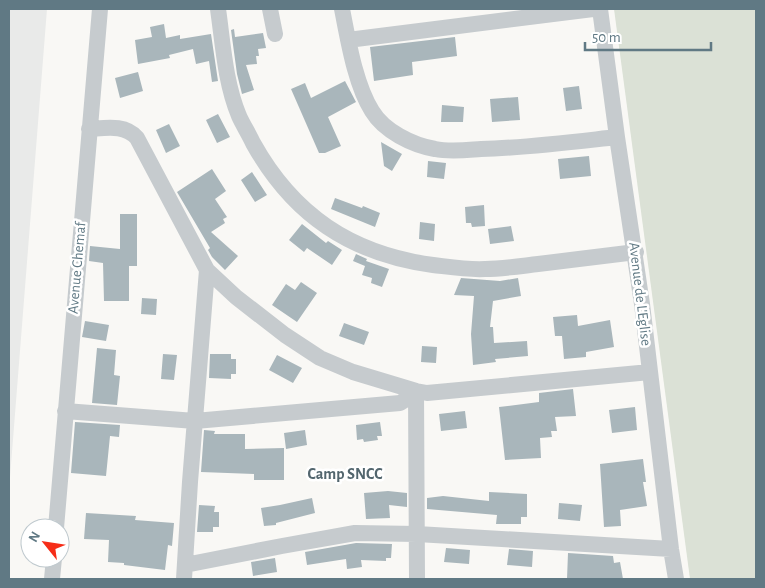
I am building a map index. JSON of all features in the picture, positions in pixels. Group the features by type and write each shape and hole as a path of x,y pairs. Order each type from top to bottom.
{"street":[{"name":"Avenue Chemaf","path":"57,518 100,9"},
{"path":"218,9 228,78 239,116 263,161 302,209 347,240 377,252 416,262 454,268 485,269 636,252"},
{"path":"270,9 275,34"},
{"path":"342,9 352,60 371,110 380,122 394,132 422,146 456,150 503,149 617,137"},
{"path":"348,40 593,9"},
{"name":"Avenue de L'Eglise","path":"600,9 617,137 636,252 676,579"},
{"path":"89,130 113,128 133,133 207,270 258,315 320,358 353,372 416,391 440,393 650,372"},
{"path":"207,270 184,572 282,546 355,533 417,534 671,549"},
{"path":"65,411 195,422 400,403 416,391"},
{"path":"416,391 417,579"}],"shaded area":[{"path":"9,9 47,9 9,490"},
{"path":"614,9 756,9 756,579 690,579"}],"building":[{"path":"164,24 166,38 180,35 180,39 211,34 218,81 212,82 209,61 196,64 193,49 169,55 170,58 138,64 135,40 152,37 150,27"},
{"path":"234,29 235,37 263,33 266,48 258,49 259,56 256,56 257,64 246,65 254,90 242,94 237,74 231,30"},
{"path":"455,37 457,56 412,62 413,75 374,81 370,47"},
{"path":"138,72 143,91 120,98 115,78"},
{"path":"345,81 356,102 328,117 341,146 325,153 319,153 291,89 305,83 311,98"},
{"path":"579,86 582,109 566,111 563,88"},
{"path":"518,97 520,120 492,122 490,99"},
{"path":"442,105 464,107 463,122 441,122"},
{"path":"218,114 230,137 217,143 206,120"},
{"path":"169,124 180,146 166,153 156,130"},
{"path":"381,142 402,154 392,171 384,166"},
{"path":"589,156 591,176 560,179 558,159"},
{"path":"428,161 446,163 444,179 427,177"},
{"path":"212,169 226,191 215,199 227,217 223,219 225,223 211,232 238,256 225,270 212,257 208,250 210,248 177,192"},
{"path":"252,172 267,195 255,202 241,180"},
{"path":"335,198 380,213 375,227 331,209"},
{"path":"484,205 485,226 472,227 471,223 466,223 465,207"},
{"path":"120,214 137,214 137,266 129,266 129,301 104,301 103,263 89,261 90,246 120,249"},
{"path":"420,222 435,224 434,241 419,239"},
{"path":"302,224 326,243 328,241 342,250 332,265 307,248 304,252 289,240"},
{"path":"511,226 514,241 490,244 488,229"},
{"path":"356,254 367,259 366,261 389,269 382,287 371,283 372,278 362,275 365,266 353,261"},
{"path":"461,278 500,281 518,278 521,296 493,301 490,327 493,327 494,343 527,341 528,356 495,359 496,362 473,365 471,334 474,296 454,295"},
{"path":"301,282 317,293 297,322 272,305 286,284 295,290"},
{"path":"142,298 157,299 156,315 141,314"},
{"path":"577,315 578,326 610,320 614,347 586,352 586,357 564,359 562,336 555,336 553,317"},
{"path":"85,321 109,325 106,341 82,337"},
{"path":"344,323 369,332 364,345 339,336"},
{"path":"422,346 437,347 436,363 421,362"},
{"path":"97,348 116,350 114,375 120,376 117,405 92,403"},
{"path":"163,354 177,355 174,380 161,379"},
{"path":"210,354 231,354 231,359 236,359 236,374 231,374 231,379 209,378"},
{"path":"277,355 302,368 293,383 269,370"},
{"path":"573,389 576,416 555,417 557,431 551,431 552,437 540,438 541,458 505,460 499,407 539,402 539,393"},
{"path":"635,407 637,430 612,433 609,410"},
{"path":"465,411 467,428 441,431 439,414"},
{"path":"75,422 120,425 119,437 110,436 106,476 71,473"},
{"path":"380,422 382,436 377,436 378,440 364,442 363,439 357,440 356,425"},
{"path":"204,430 215,431 214,434 245,434 245,449 284,448 284,480 254,480 254,474 201,472"},
{"path":"305,430 307,445 286,449 284,433"},
{"path":"643,459 646,482 643,482 647,506 620,510 621,526 604,527 600,464"},
{"path":"388,491 407,493 407,507 389,505 390,518 366,519 364,493"},
{"path":"489,492 527,494 527,517 521,517 521,524 496,524 497,515 427,509 427,498 443,496 489,501"},
{"path":"312,498 315,513 276,523 276,525 264,526 261,508"},
{"path":"559,503 582,505 580,521 558,519"},
{"path":"199,505 215,506 214,512 219,512 219,527 213,527 213,532 197,532"},
{"path":"86,513 136,516 135,520 174,523 172,546 168,545 165,570 108,562 109,540 84,539"},
{"path":"356,543 392,544 391,558 386,558 386,561 361,560 362,567 347,569 346,559 307,565 305,552"},
{"path":"446,548 470,550 469,564 444,562"},
{"path":"509,549 533,551 532,567 507,565"},
{"path":"568,553 613,556 614,563 620,562 623,579 567,579"},
{"path":"275,558 277,572 253,576 251,562"}],"district":[{"name":"Camp SNCC","path":"345,474"}]}
